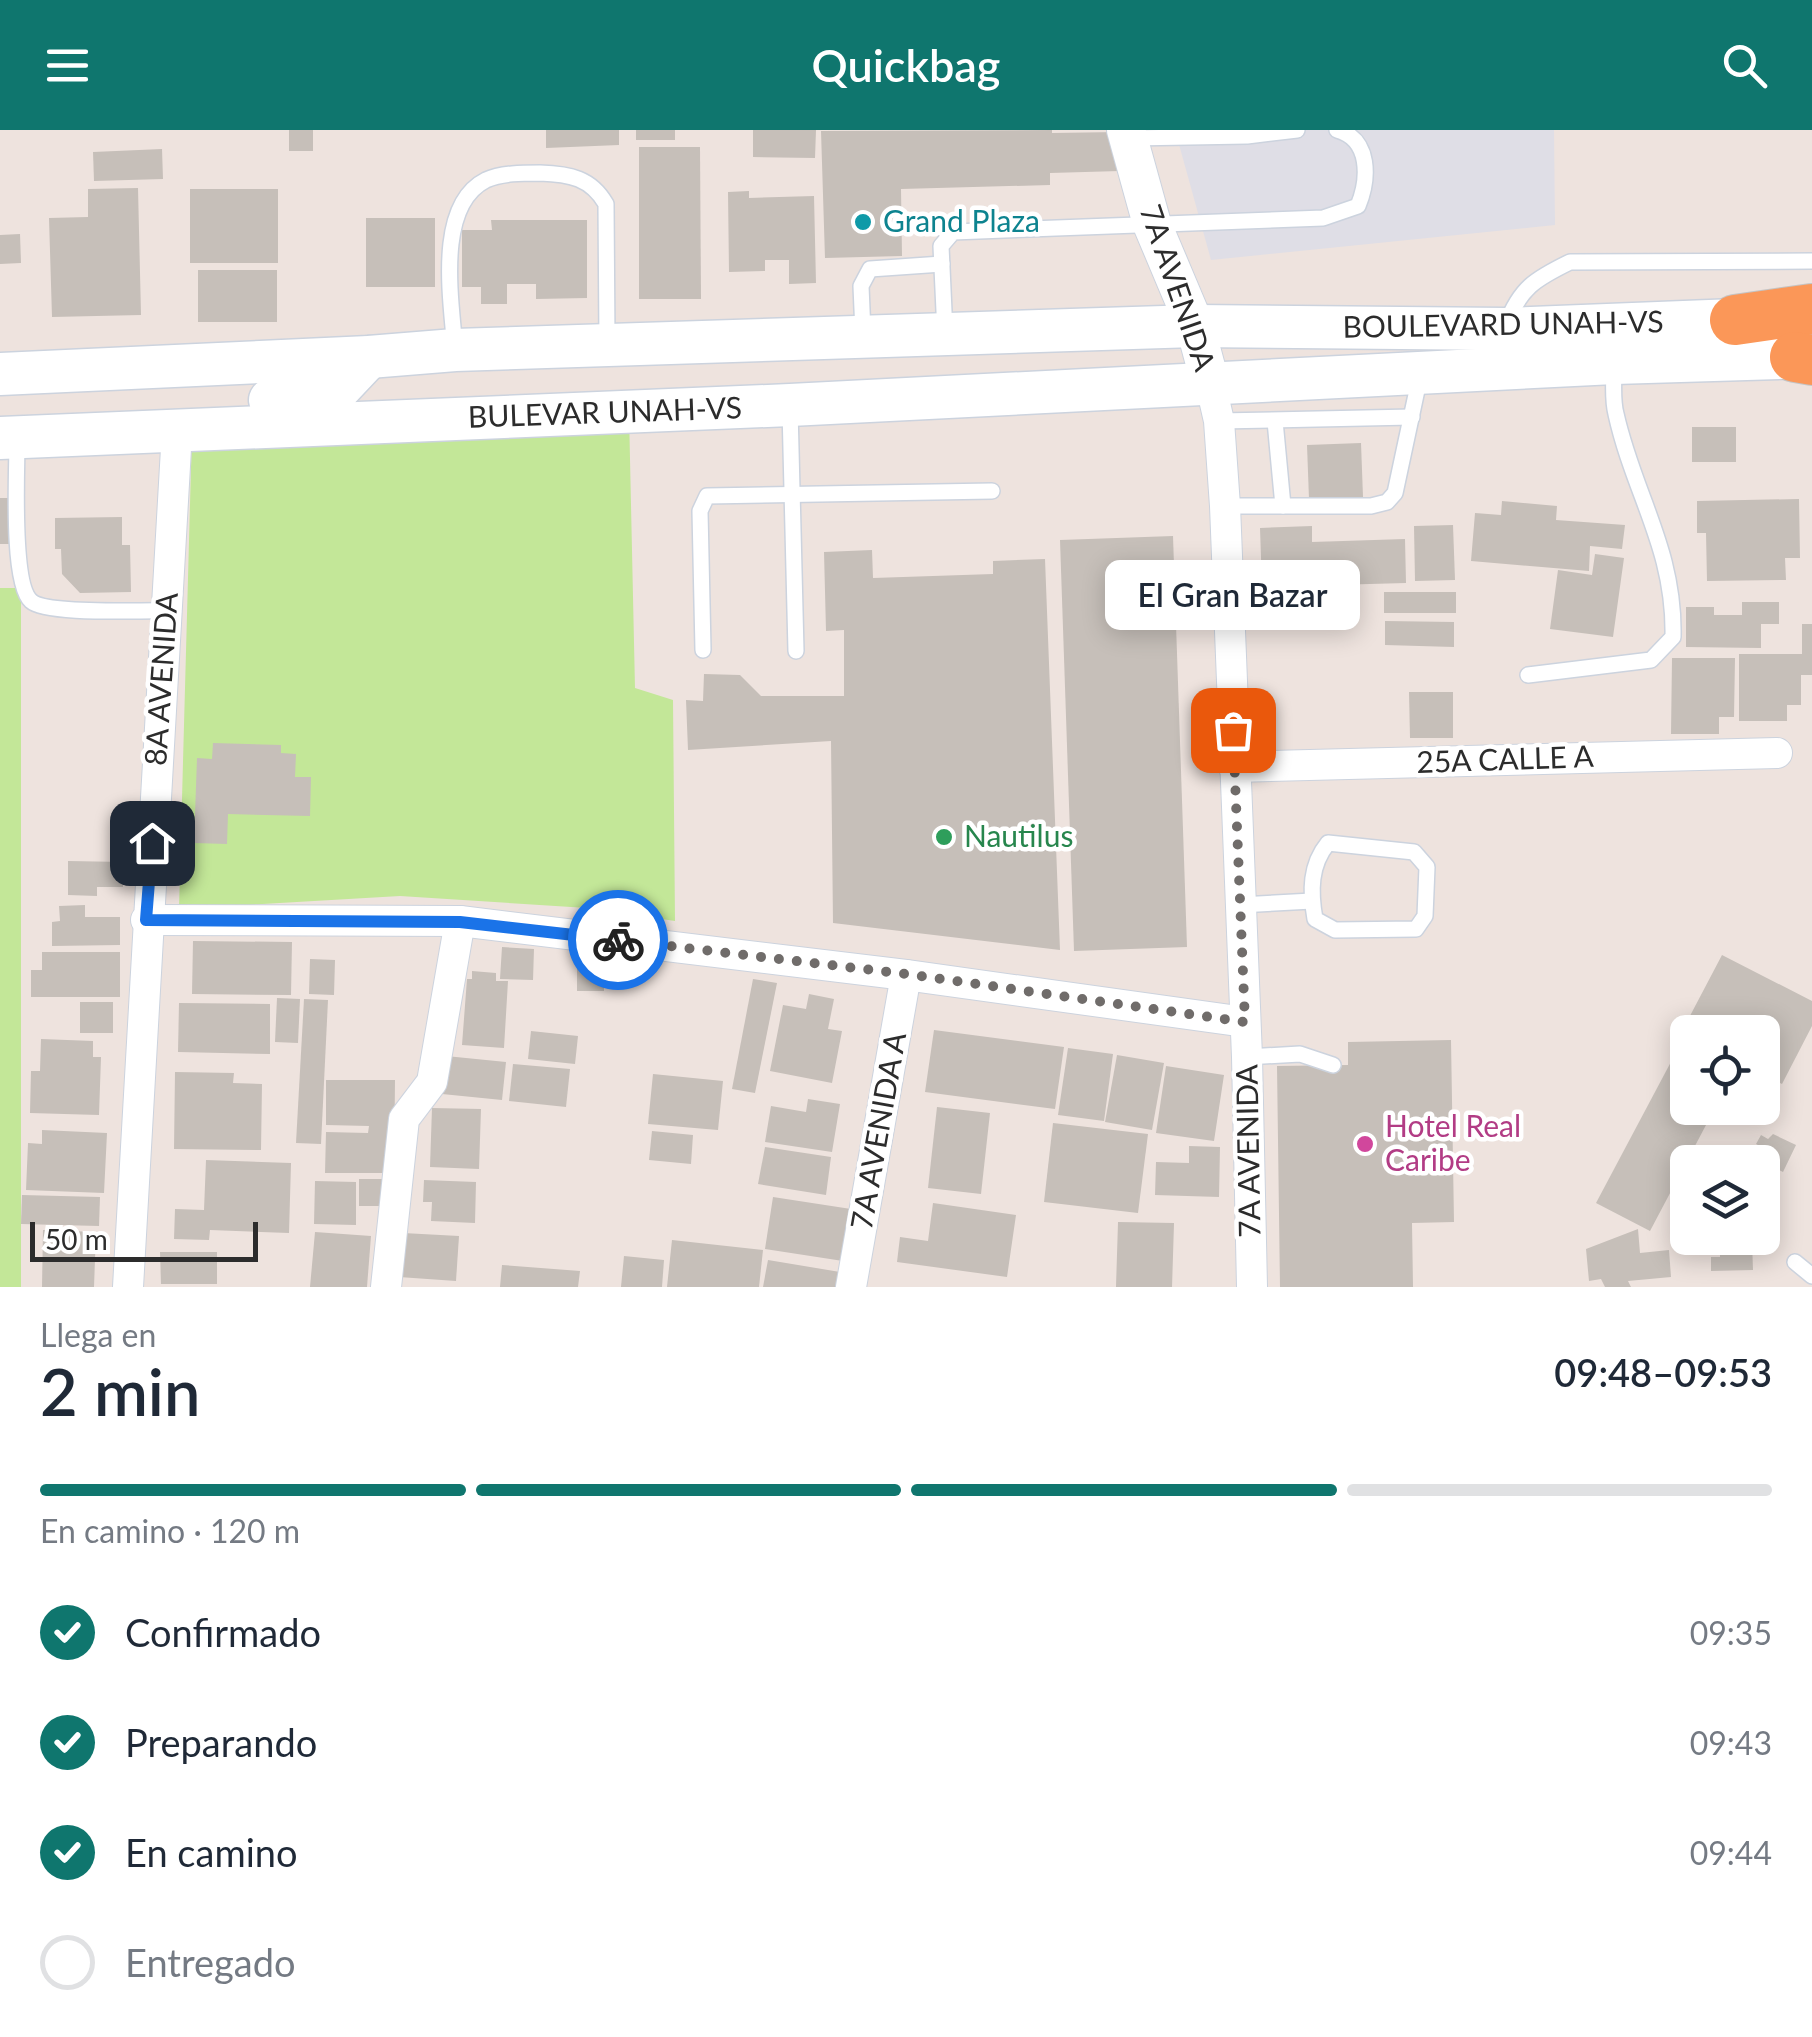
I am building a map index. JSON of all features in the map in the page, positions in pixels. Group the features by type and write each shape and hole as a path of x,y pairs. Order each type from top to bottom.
{"highway":[{"path":"1734,320 1812,309"}],"main road":[{"name":"BOULEVARD UNAH-VS","path":"1194,326 1505,328 1734,320 1808,350"},
{"path":"0,374 369,358 454,350 1194,326"},
{"name":"BOULEVARD UNAH-VS","path":"1215,403 1416,396 1614,364 1808,350"},
{"path":"177,431 183,412 195,406 335,393 369,358"},
{"name":"BULEVAR UNAH-VS","path":"8,438 790,406 1215,403"}],"street":[{"name":"7A AVENIDA","path":"1127,134 1152,224 1194,326 1215,403 1225,506 1252,1287"},
{"name":"8A AVENIDA","path":"128,1287 146,920 177,431"},
{"name":"25A CALLE A","path":"1234,767 1777,753"},
{"path":"146,920 460,922 906,974 1245,1022"},
{"path":"386,1287 404,1119 432,1082 460,922"},
{"name":"7A AVENIDA A","path":"851,1287 906,974"}],"lane":[{"path":"1127,134 1247,136 1297,130"},
{"path":"945,334 941,246 953,232 1323,218 1358,206 1366,187 1362,150 1350,134 1337,130"},
{"path":"454,350 448,254 455,224 468,196 486,180 520,173 581,178 598,189 606,204 608,345"},
{"path":"1505,328 1516,301 1538,278 1570,262 1812,260"},
{"path":"863,337 861,286 870,270 942,264"},
{"path":"1528,675 1651,660 1673,637 1674,600 1668,569 1614,410 1614,364"},
{"path":"1215,403 1275,421 1416,396 1395,493 1386,502 1371,506 1225,506"},
{"path":"790,406 796,651"},
{"path":"1275,421 1283,506"},
{"path":"8,438 22,586 31,602 50,609 168,610"},
{"path":"704,650 700,511 707,496 992,491"},
{"path":"1328,842 1414,852 1427,868 1425,916 1416,928 1335,930 1314,919 1312,901 1315,859 1328,842"},
{"path":"1240,905 1312,901"},
{"path":"1247,1058 1300,1054 1333,1064"},
{"path":"1795,1262 1812,1276"}],"shaded area":[{"path":"1175,130 1554,130 1555,225 1211,260"}],"green space":[{"path":"629,413 635,688 673,700 675,921 587,908 400,896 179,909 192,431"},
{"path":"0,588 21,588 21,1287 0,1287"}],"building":[{"path":"289,130 313,130 313,151 289,151"},
{"path":"546,130 619,130 619,145 546,148"},
{"path":"636,130 675,130 675,140 636,140"},
{"path":"753,130 816,130 815,158 753,157"},
{"name":"Grand Plaza","path":"821,131 1119,132 1120,171 1050,173 1050,185 901,189 902,256 825,258"},
{"path":"639,147 700,147 701,299 639,299"},
{"path":"162,149 163,179 94,181 93,152"},
{"path":"138,188 141,315 52,317 49,218 88,217 88,189"},
{"path":"190,189 278,189 278,263 190,263"},
{"path":"749,191 749,198 814,196 816,283 789,284 789,260 765,260 765,271 729,272 728,192"},
{"path":"366,218 435,218 435,287 366,287"},
{"path":"491,220 587,220 587,298 536,299 536,284 507,284 507,304 481,304 481,287 462,287 462,230 492,230"},
{"path":"20,234 21,263 0,264 0,235"},
{"path":"198,270 277,270 277,322 198,322"},
{"path":"1692,427 1736,427 1736,462 1692,462"},
{"path":"1361,443 1363,497 1309,499 1307,445"},
{"path":"0,498 11,498 10,544 0,544"},
{"path":"1799,499 1800,558 1785,558 1786,580 1707,581 1706,533 1697,533 1697,501"},
{"path":"1502,501 1557,506 1556,520 1625,525 1622,549 1590,546 1589,571 1471,561 1475,513 1501,515"},
{"path":"122,517 122,545 130,545 131,592 80,593 62,574 61,549 55,549 55,518"},
{"path":"1453,525 1455,580 1415,581 1414,526"},
{"path":"1312,526 1312,542 1405,539 1406,583 1262,587 1260,528"},
{"path":"1173,536 1187,947 1074,951 1060,540"},
{"name":"Nautilus","path":"872,550 873,578 993,574 993,561 1045,559 1060,950 833,923 831,741 688,750 686,700 703,701 704,674 740,675 761,696 844,696 844,630 826,631 824,552"},
{"path":"1595,554 1624,558 1613,637 1550,629 1558,570 1592,575"},
{"path":"1339,591 1340,613 1283,616 1282,593"},
{"path":"1384,592 1456,592 1456,613 1384,613"},
{"path":"1742,602 1779,602 1779,624 1761,624 1761,648 1686,647 1686,607 1714,607 1714,615 1742,615"},
{"path":"1385,621 1454,622 1454,647 1385,645"},
{"path":"1802,624 1812,624 1812,675 1801,675 1801,705 1787,705 1787,721 1739,721 1739,654 1802,654"},
{"path":"1672,658 1735,658 1734,717 1719,717 1719,734 1671,734"},
{"path":"1409,692 1453,692 1453,738 1410,738"},
{"path":"213,743 281,745 281,753 296,754 295,777 311,777 310,816 228,814 227,844 194,843 197,758 212,759"},
{"path":"68,861 124,862 123,887 97,887 97,896 68,895"},
{"path":"85,905 85,917 120,917 120,945 52,946 52,922 60,921 59,906"},
{"path":"193,941 292,942 291,995 192,994"},
{"path":"502,947 534,949 533,980 500,979"},
{"path":"42,952 120,952 120,997 31,997 31,970 42,970"},
{"path":"1722,955 1812,1001 1812,1026 1782,1084 1780,1015 1690,1015"},
{"path":"310,959 335,960 334,995 309,994"},
{"path":"577,962 604,962 604,991 577,991"},
{"path":"472,971 496,973 496,981 508,981 504,1048 462,1045 467,979 472,979"},
{"path":"753,979 777,983 755,1093 732,1089"},
{"path":"809,994 834,999 828,1029 842,1031 832,1083 770,1071 783,1005 806,1009"},
{"path":"277,998 300,999 298,1043 275,1042"},
{"path":"304,999 328,1000 321,1144 296,1143"},
{"path":"80,1002 113,1002 113,1033 80,1033"},
{"path":"179,1003 270,1004 270,1054 178,1052"},
{"path":"934,1030 1064,1047 1055,1109 925,1092"},
{"path":"531,1031 578,1036 575,1064 528,1059"},
{"path":"41,1039 93,1041 93,1057 101,1057 99,1115 30,1113 31,1071 40,1071"},
{"name":"Hotel Real Caribe","path":"1451,1040 1454,1222 1412,1223 1413,1287 1280,1287 1277,1066 1348,1065 1348,1042"},
{"path":"1068,1048 1113,1054 1104,1121 1058,1115"},
{"path":"1117,1055 1164,1063 1152,1130 1105,1122"},
{"path":"446,1056 506,1062 502,1100 442,1094"},
{"path":"513,1064 570,1069 566,1107 509,1101"},
{"path":"1670,1064 1670,1125 1706,1125 1695,1145 1670,1145 1670,1193 1650,1231 1596,1203"},
{"path":"1166,1066 1224,1075 1214,1141 1156,1133"},
{"path":"175,1072 234,1073 233,1083 262,1084 261,1150 174,1149"},
{"path":"653,1074 723,1081 718,1130 648,1124"},
{"path":"326,1080 395,1080 394,1173 325,1173 326,1132 368,1133 369,1126 326,1125"},
{"path":"808,1099 840,1104 832,1152 765,1142 771,1106 806,1112"},
{"path":"937,1107 990,1113 981,1194 928,1188"},
{"path":"432,1108 481,1109 479,1169 430,1167"},
{"path":"1053,1123 1148,1134 1138,1213 1044,1202"},
{"path":"42,1130 107,1133 104,1193 26,1190 28,1143 42,1144"},
{"path":"652,1131 693,1135 691,1164 649,1160"},
{"path":"1773,1134 1796,1145 1783,1172 1780,1145 1756,1144 1761,1135 1768,1139"},
{"path":"1189,1146 1220,1147 1219,1197 1155,1195 1156,1162 1189,1163"},
{"path":"765,1147 831,1157 826,1195 758,1184"},
{"path":"206,1160 291,1163 289,1233 210,1230 209,1240 174,1239 175,1209 204,1210"},
{"path":"359,1179 386,1179 386,1206 359,1206"},
{"path":"424,1180 476,1182 475,1223 431,1221 432,1202 423,1202"},
{"path":"315,1181 356,1182 356,1225 314,1224"},
{"path":"22,1195 100,1197 99,1226 21,1224"},
{"path":"773,1197 851,1209 843,1261 765,1249"},
{"path":"933,1203 1016,1215 1007,1277 897,1262 900,1237 928,1241"},
{"path":"1118,1222 1174,1223 1172,1287 1116,1287"},
{"path":"1638,1229 1640,1253 1669,1250 1671,1277 1628,1281 1631,1287 1605,1287 1601,1279 1589,1281 1586,1249"},
{"path":"43,1230 96,1232 94,1287 42,1287"},
{"path":"315,1232 371,1236 367,1287 310,1287"},
{"path":"403,1233 459,1236 456,1281 399,1277"},
{"path":"672,1240 763,1250 759,1287 667,1287"},
{"path":"160,1252 217,1252 217,1284 161,1284"},
{"path":"1752,1255 1753,1270 1711,1271 1711,1257"},
{"path":"624,1256 664,1260 662,1287 621,1287"},
{"path":"768,1260 840,1272 837,1287 763,1287"},
{"path":"502,1265 580,1271 578,1287 500,1287"}],"way so far":[{"path":"618,940 906,974 1245,1022 1233,730"}],"place":[{"name":"Grand Plaza","path":"863,222"},
{"name":"El Gran Bazar","path":"1233,730"},
{"name":"Nautilus","path":"944,837"},
{"name":"Hotel Real Caribe","path":"1365,1144"}],"route":[{"path":"152,843 146,920 460,922 618,940"}]}
